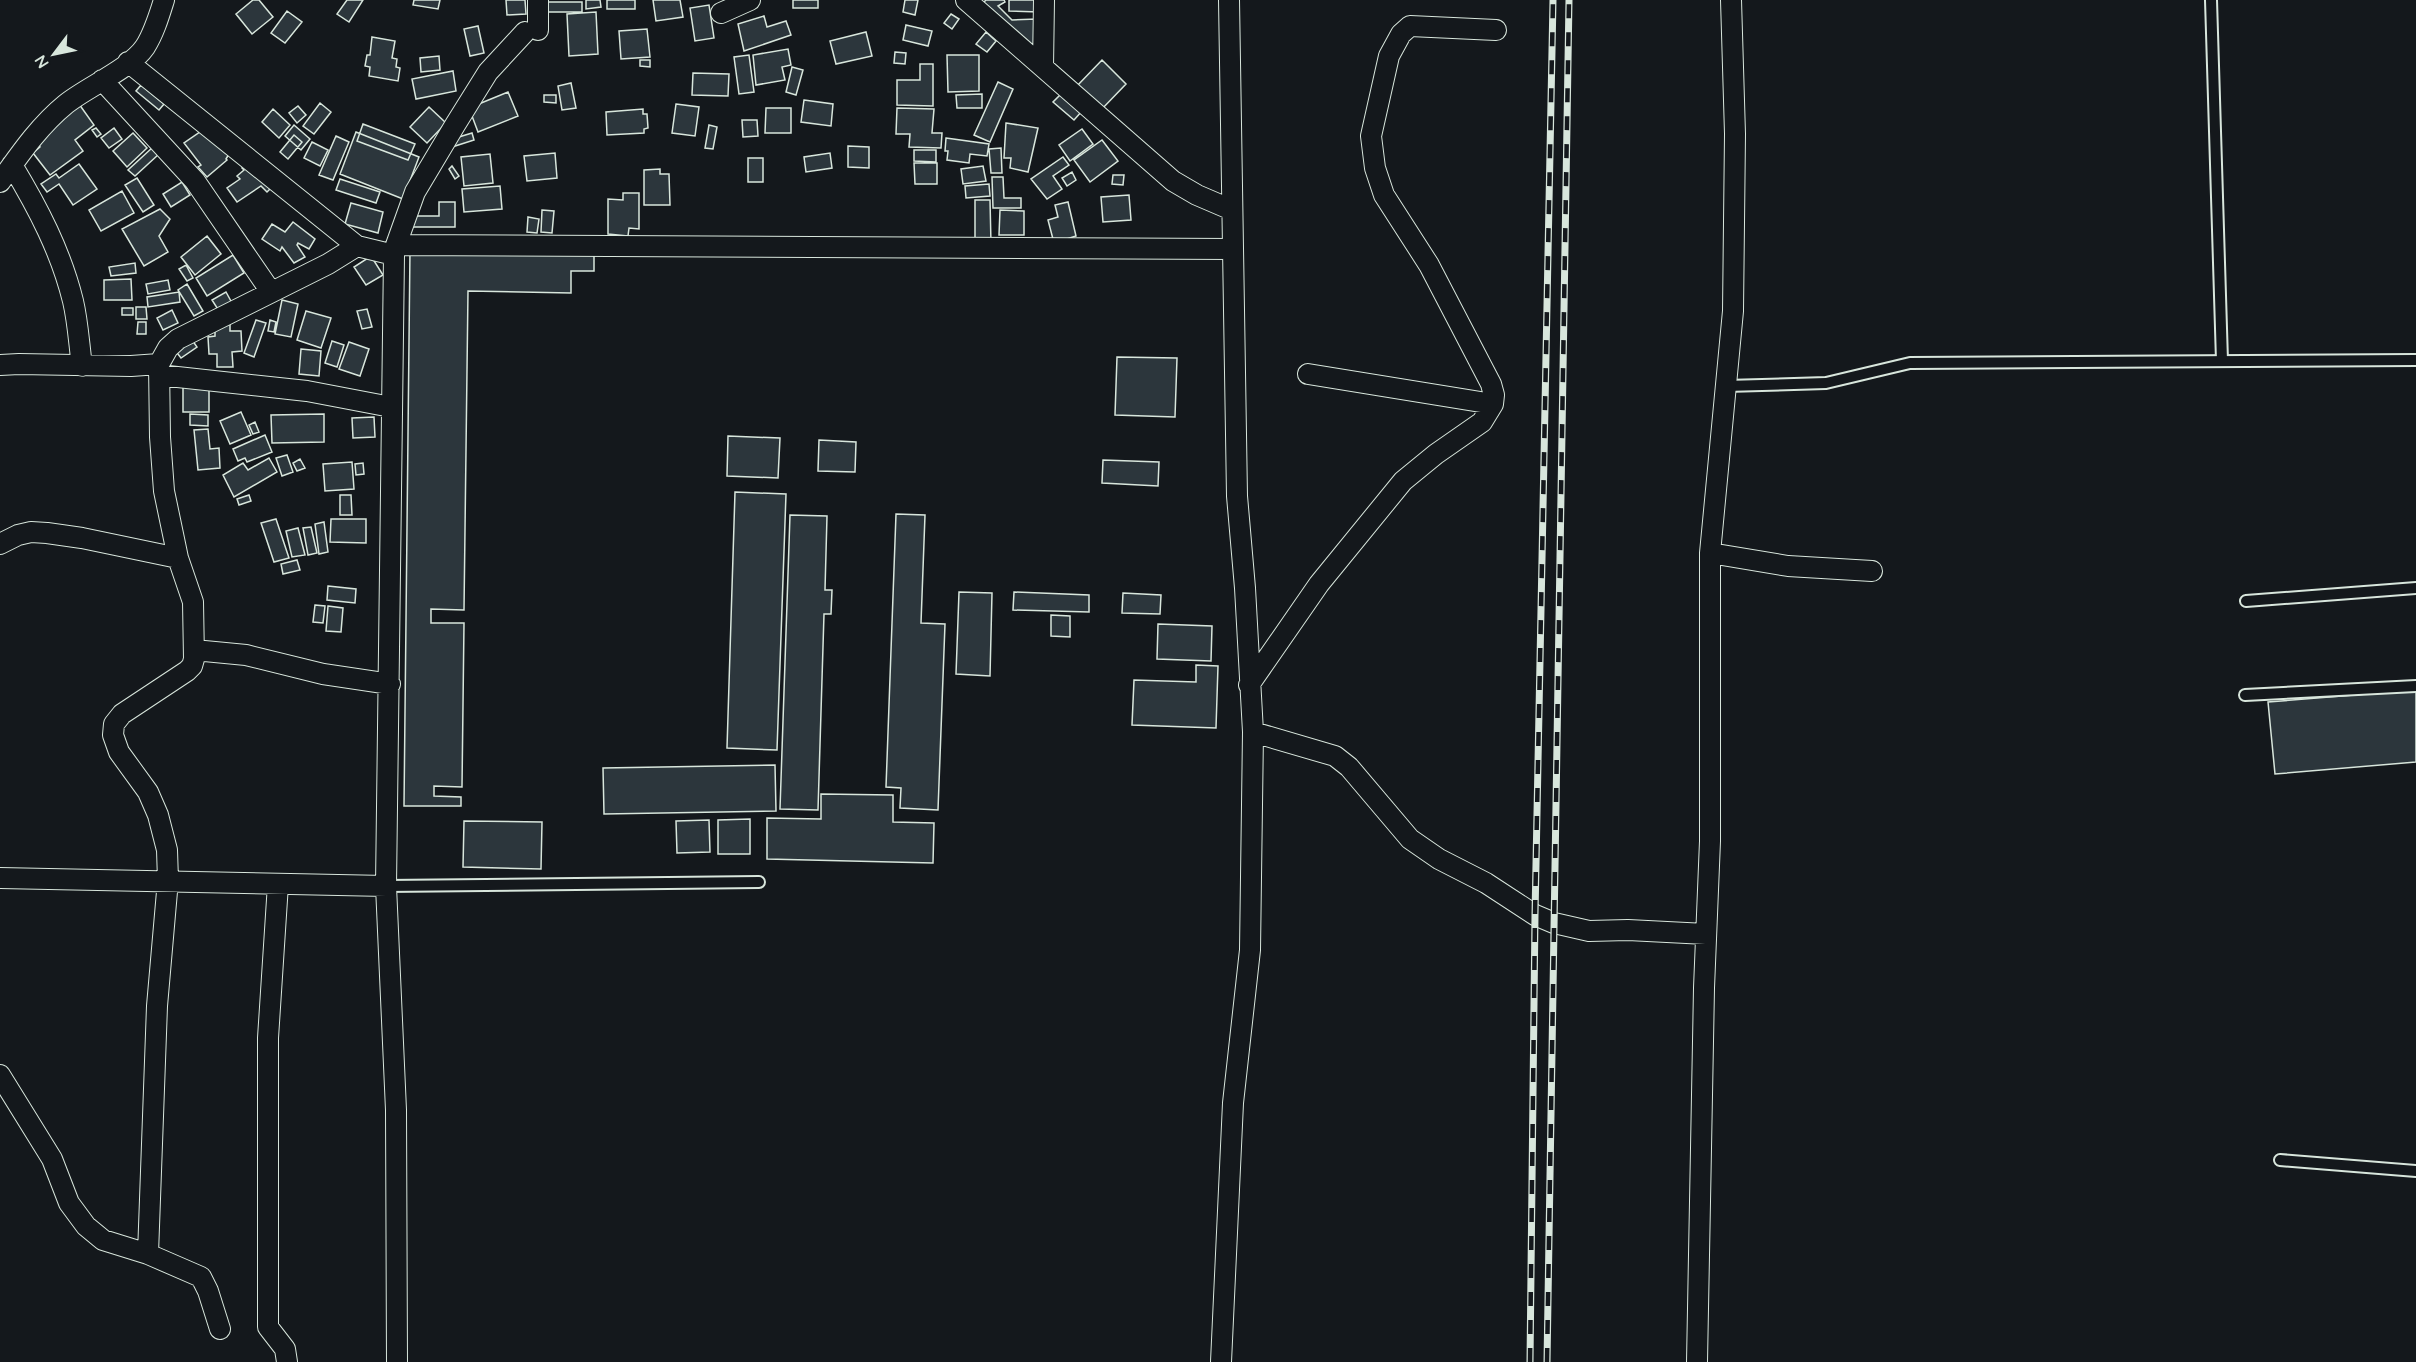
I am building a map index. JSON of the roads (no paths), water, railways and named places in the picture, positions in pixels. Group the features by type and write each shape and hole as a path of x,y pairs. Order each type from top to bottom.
{"street":[{"path":"0,182 11,158 38,130 66,104 128,62 143,49 155,27 164,0"},
{"path":"397,1362 396,1110 386,886 395,250 415,192 488,72 531,31 538,0"},
{"path":"721,13 750,0"},
{"path":"966,0 1173,181 1197,195 1232,210"},
{"path":"1043,67 1044,0"},
{"path":"1221,1362 1233,1103 1250,950 1253,732 1237,496 1229,0"},
{"path":"1697,1362 1706,934 1711,818 1710,553 1733,311 1735,233 1731,0"},
{"path":"1249,685 1319,584 1403,481 1436,454 1482,422 1493,404 1494,394 1491,384 1429,265 1384,195 1375,168 1371,136 1389,56 1401,34 1410,26 1496,30"},
{"path":"128,62 357,246 395,250 1232,249"},
{"path":"102,80 195,181 271,292"},
{"path":"11,158 48,228 73,301 82,366"},
{"path":"148,1254 158,1006 168,880 167,850 158,814 148,792 119,752 113,735 114,724 122,714 192,666 193,602 178,558 164,490 160,437 159,369 172,343 328,264 357,246"},
{"path":"0,365 19,363 159,369 307,391 391,407"},
{"path":"1308,374 1493,404"},
{"path":"0,544 18,535 31,532 46,533 178,558"},
{"path":"1710,553 1788,566 1872,571"},
{"path":"194,650 246,655 323,674 390,684"},
{"path":"1253,732 1335,756 1349,767 1410,839 1439,858 1486,883 1535,915 1554,923 1590,932 1628,930 1706,934"},
{"path":"0,878 386,886"},
{"path":"278,884 268,1038 268,1327 285,1349 287,1362"},
{"path":"0,1075 51,1159 69,1203 87,1226 103,1240 148,1254 201,1277 220,1329"}],"lane":[{"path":"2211,0 2223,361"},
{"path":"1726,386 1826,383 1910,363 2416,360"},
{"path":"2246,601 2416,588"},
{"path":"2246,695 2416,686"},
{"path":"386,886 759,882"},
{"path":"2280,1160 2416,1171"}],"railway":[{"path":"1530,1362 1535,915 1553,0"},
{"path":"1547,1362 1569,0"}]}
